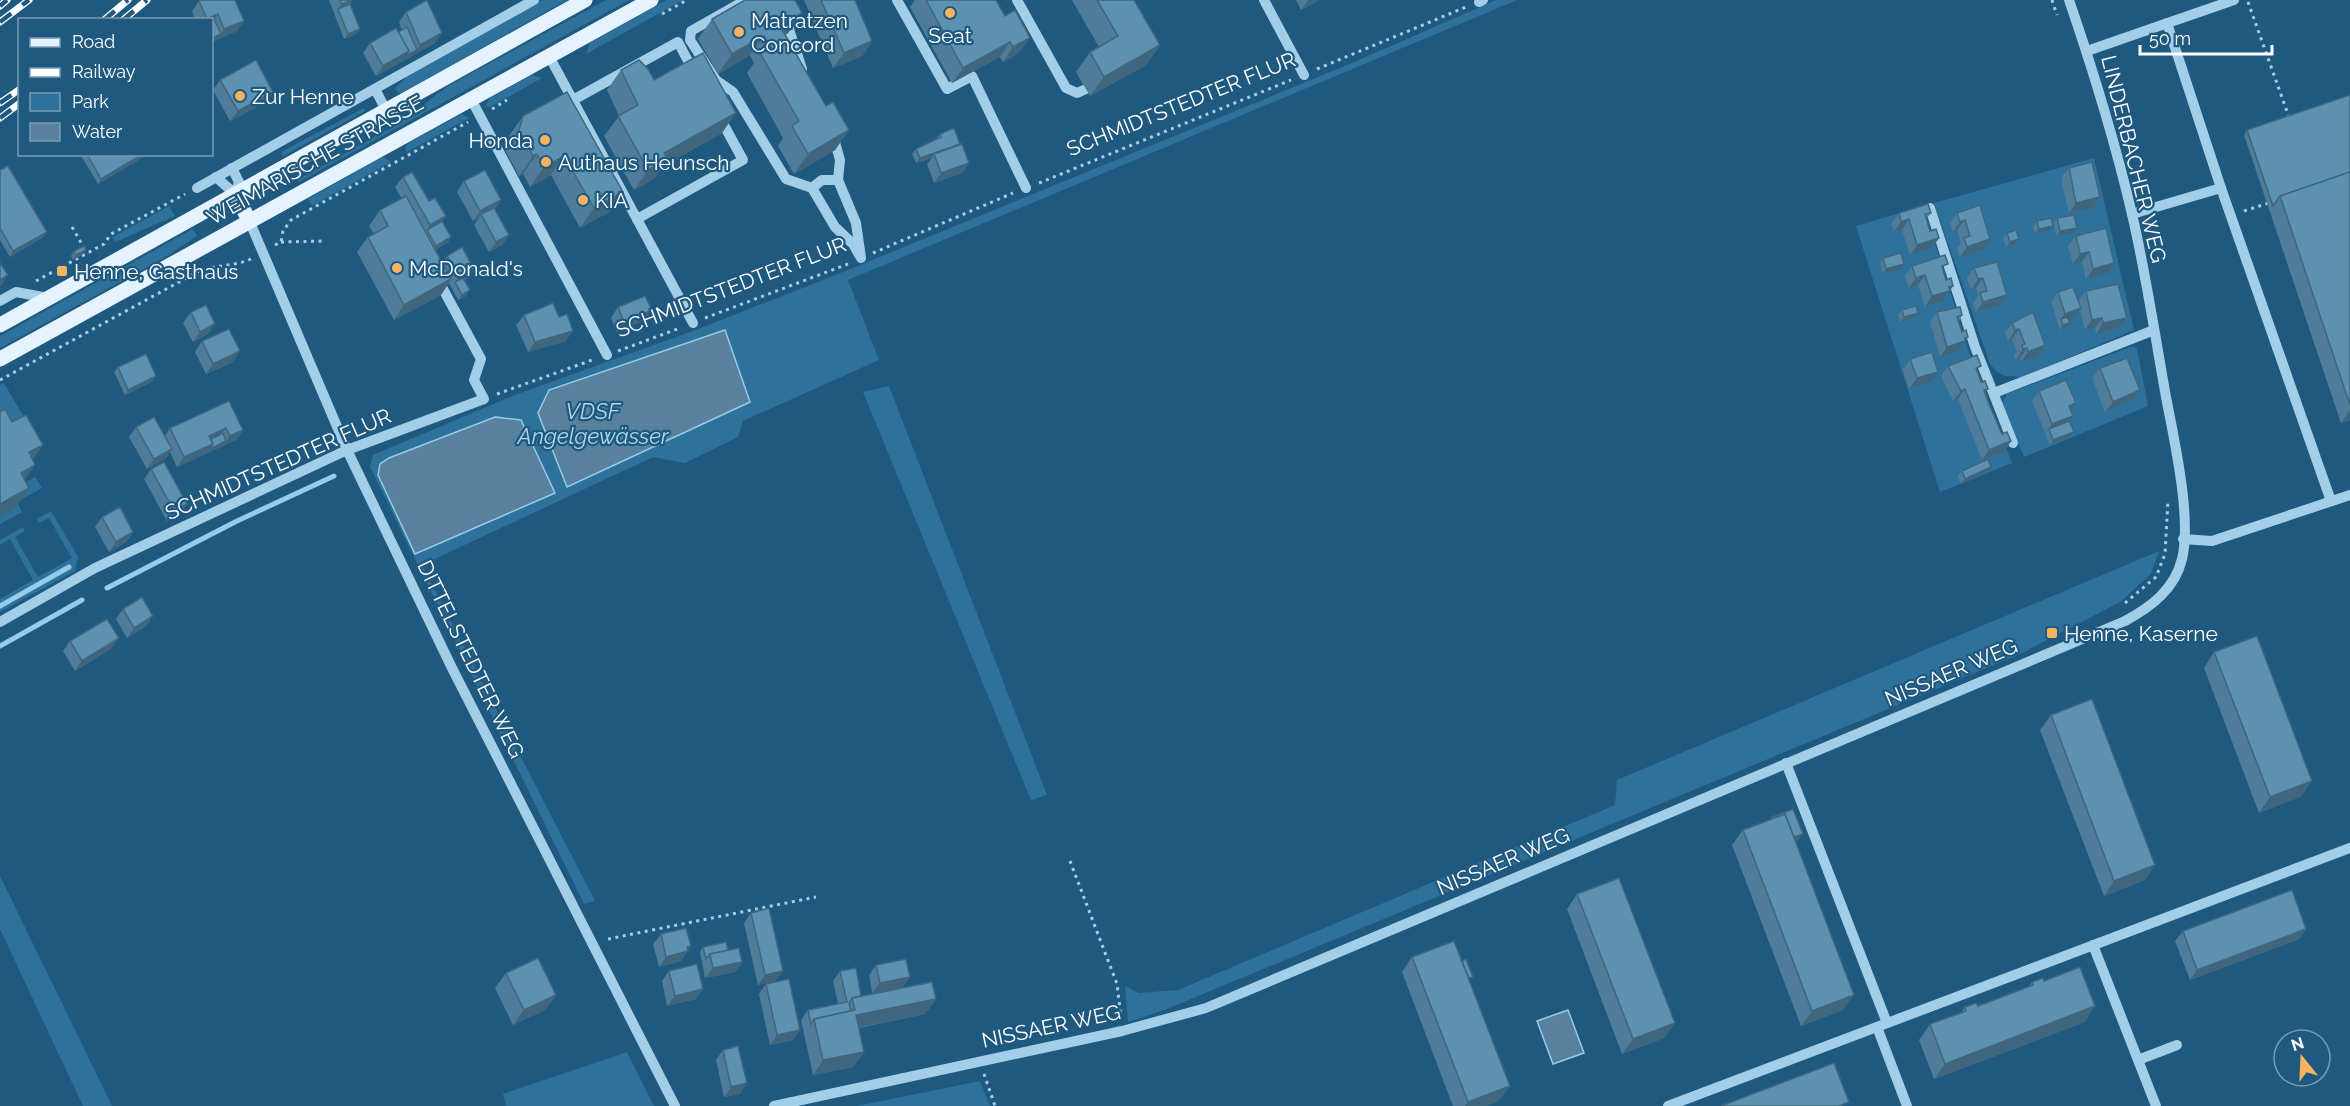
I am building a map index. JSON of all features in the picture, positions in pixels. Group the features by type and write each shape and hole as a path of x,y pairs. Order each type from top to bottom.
{"main road":[{"name":"WEIMARISCHE STRASSE","path":"0,325 585,0"},
{"name":"WEIMARISCHE STRASSE","path":"0,359 651,0"},
{"path":"235,194 249,220"}],"street":[{"path":"197,188 534,0"},
{"path":"723,0 729,10"},
{"path":"746,0 691,31 690,40 716,80 733,92 786,179 812,188 835,227 853,244 861,258"},
{"path":"774,0 787,23 806,80"},
{"path":"897,0 947,90 972,76 1026,188"},
{"path":"1017,0 1066,88 1077,93 1086,89"},
{"path":"1264,0 1304,75"},
{"name":"LINDERBACHER WEG","path":"2069,0 2087,51 2132,214 2173,437 2184,517 2183,539"},
{"path":"2087,51 2234,0"},
{"path":"2167,23 2221,188 2331,501"},
{"path":"573,100 678,42 699,81"},
{"path":"549,56 693,323"},
{"path":"375,89 386,110"},
{"path":"471,99 607,355"},
{"path":"638,219 743,160 710,101"},
{"path":"827,120 838,147 840,160 838,180 856,223 861,258"},
{"path":"216,177 235,194 239,182 232,168"},
{"path":"812,188 822,180 838,180"},
{"path":"2132,214 2221,188"},
{"path":"1930,208 2013,443"},
{"name":"DITTELSTEDTER WEG","path":"249,220 347,450 452,668 675,1106"},
{"path":"430,266 481,359 474,380 484,399"},
{"path":"0,301 16,292 49,298"},
{"path":"1994,393 2154,330"},
{"name":"SCHMIDTSTEDTER FLUR","path":"0,622 95,568 347,450 484,399"},
{"path":"2183,539 2211,541 2350,495"},
{"name":"NISSAER WEG","path":"774,1106 1122,1031 1206,1008 2125,621 2147,609 2166,591 2182,558 2183,539"},
{"path":"1786,763 1882,1025 1906,1106"},
{"path":"1668,1106 2350,848"},
{"path":"2093,945 2156,1106"},
{"path":"2138,1060 2177,1045"}],"path":[{"path":"2247,0 2292,126"},
{"name":"SCHMIDTSTEDTER FLUR","path":"484,399 693,323 861,258 1481,1"},
{"path":"16,292 104,244 111,234 197,188"},
{"path":"2231,216 2272,201"},
{"path":"72,227 87,253"},
{"path":"280,242 325,241"},
{"path":"0,380 201,270 217,265 240,264 264,252"},
{"path":"1070,861 1117,984 1122,1031"},
{"path":"608,939 816,897"},
{"path":"980,1061 995,1106"}],"green space":[{"path":"542,0 567,0 401,93 397,92 395,88 409,75"},
{"path":"606,0 629,0 299,182 297,180 398,124 448,86"},
{"path":"667,0 683,0 586,54 590,43"},
{"path":"1496,0 1517,0 848,280 879,360 743,421 738,437 685,463 653,457 422,565 595,901 584,904 370,467 373,455 515,395 693,331 838,274 1345,66","holes":["725,330 749,402 549,390","495,417 509,417 380,464 389,458"]},
{"path":"532,75 542,78 488,108 486,105 490,98"},
{"path":"364,108 365,111 283,156 281,152"},
{"path":"462,114 469,118 407,152 405,148 409,143"},
{"path":"383,157 391,162 312,206 308,199"},
{"path":"2094,158 2134,330 2022,377 2005,376 1997,372 1990,364 1934,203"},
{"path":"169,206 175,216 115,242 113,237"},
{"path":"1923,206 1970,355 2012,463 1940,492 1856,226"},
{"path":"193,229 197,236 167,256 0,348 0,336"},
{"path":"2133,346 2137,349 2148,406 2024,457 2002,403 2007,394"},
{"path":"4,383 29,426 0,438 0,385"},
{"path":"889,386 1047,795 1031,800 863,392"},
{"path":"35,477 42,488 17,502 22,512 0,524 0,516 15,508 7,493"},
{"path":"51,511 78,557 75,571 0,612 0,599 33,580 10,539 0,545 0,540 23,527 25,531 15,537 38,577 72,558 49,518 39,523 37,519"},
{"path":"2159,551 2151,574 2120,602 2018,655 1167,1009 1128,1022 1125,986 1139,993 1178,990 1615,805 1617,780"},
{"path":"0,876 112,1106 83,1106 0,929"},
{"path":"627,1052 654,1106 506,1106 503,1094"},
{"path":"980,1081 990,1106 857,1106"}],"water":[{"name":"VDSF Angelgewässer","path":"725,330 750,402 567,487 538,413 549,390"},
{"name":"VDSF Angelgewässer","path":"495,417 521,420 555,493 415,554 378,475 380,464 389,458"},
{"path":"1568,1010 1584,1053 1553,1064 1537,1021"}],"building":[{"path":"235,0 244,21 224,29 218,14 207,18 199,1"},
{"path":"340,0 352,0 342,4"},
{"path":"427,0 442,33 420,45 406,12"},
{"path":"745,0 795,0 802,13 780,26 826,106 833,102 849,130 808,154 792,126 799,121 760,53 771,48 764,36 732,54 712,19"},
{"path":"821,0 855,0 872,41 844,53"},
{"path":"926,0 996,0 1005,16 1015,10 1030,38 1013,47 1010,42 963,68"},
{"path":"1097,0 1134,0 1160,45 1104,77 1090,52 1118,36"},
{"path":"350,4 360,29 348,34 338,9"},
{"path":"213,20 221,34 213,38"},
{"path":"407,27 417,50 405,56 409,51 398,32"},
{"path":"396,28 409,51 383,66 370,43"},
{"path":"703,53 736,113 664,153 668,159 648,170 618,116 638,105 621,70 639,60 654,80"},
{"name":"Zur Henne","path":"256,60 273,92 238,111 220,80"},
{"path":"567,92 623,192 594,208 564,156 544,167 537,154 533,156 519,130 523,116"},
{"path":"2350,95 2350,172 2280,196 2273,206 2247,130"},
{"path":"954,128 960,144 920,158 916,149"},
{"path":"962,144 969,163 941,173 934,154"},
{"path":"88,156 140,156 101,179"},
{"path":"2092,162 2100,197 2076,203 2069,168"},
{"path":"8,166 47,232 13,251 0,228 0,170"},
{"path":"485,170 501,200 480,211 464,181"},
{"path":"412,172 429,201 435,198 446,216 430,225 403,177"},
{"path":"2350,172 2350,405 2280,196"},
{"path":"406,196 451,279 404,305 368,237 388,226 380,210"},
{"path":"1928,204 1931,213 1925,214 1930,231 1936,229 1939,238 1917,245 1909,219 1901,222 1899,213"},
{"path":"1980,205 1990,239 1967,247 1964,238 1970,236 1965,220 1960,222 1957,213"},
{"path":"494,208 509,235 496,242 481,214"},
{"path":"2074,215 2077,228 2060,231 2057,218"},
{"path":"2051,218 2053,226 2039,229 2037,221"},
{"path":"442,221 451,237 436,246 427,230"},
{"path":"2106,228 2114,263 2093,269 2089,252 2080,254 2076,236"},
{"path":"2016,230 2019,239 2010,242 2007,233"},
{"path":"84,246 86,250 76,255 74,251"},
{"path":"462,247 474,269 459,277 447,256"},
{"path":"1901,253 1904,264 1886,269 1883,258"},
{"path":"1945,255 1948,264 1942,266 1946,280 1951,278 1953,286 1949,287 1950,291 1932,296 1925,275 1916,278 1912,266"},
{"path":"1997,262 2007,295 1983,302 1980,293 1987,291 1983,278 1978,279 1974,268"},
{"path":"0,263 8,275 0,280"},
{"path":"463,278 470,290 462,295 455,282"},
{"path":"2118,284 2127,318 2103,323 2102,318 2092,320 2086,291"},
{"path":"2073,287 2081,308 2065,314 2058,292"},
{"path":"645,296 652,310 624,322 618,307"},
{"path":"553,303 559,317 567,314 573,331 535,342 524,315"},
{"path":"206,305 215,324 200,332 191,312"},
{"path":"1916,306 1918,313 1904,317 1902,310"},
{"path":"1960,307 1962,315 1957,317 1962,332 1966,330 1968,337 1965,341 1947,347 1937,312"},
{"path":"2033,312 2045,345 2028,352 2027,348 2023,349 2022,345 2025,344 2019,329 2015,330 2012,323"},
{"path":"2067,317 2070,323 2063,325 2061,319"},
{"path":"229,329 240,351 213,364 202,341"},
{"path":"1932,352 1938,372 1917,378 1910,359"},
{"path":"146,354 156,376 128,390 118,367"},
{"path":"1977,355 1981,366 1976,368 1981,382 1985,381 1988,389 1984,390 1989,404 2002,434 2007,432 2011,441 1989,450 1965,389 1961,391 1948,366"},
{"path":"2127,358 2140,390 2113,402 2100,368"},
{"path":"2066,380 2076,403 2069,406 2073,416 2052,424 2039,391"},
{"path":"229,401 243,430 230,436 226,428 209,436 213,444 184,457 170,428"},
{"path":"5,409 12,422 26,415 43,445 29,452 35,465 21,473 29,488 0,504 0,412"},
{"path":"154,417 172,449 154,459 136,427"},
{"path":"2069,421 2074,432 2053,440 2049,429"},
{"path":"223,433 226,441 210,449 213,444 211,439"},
{"path":"1988,459 1991,467 1965,479 1962,471"},
{"path":"164,462 187,504 174,511 151,469"},
{"path":"120,507 133,532 116,542 102,517"},
{"path":"142,597 153,616 134,628 123,609"},
{"path":"107,619 119,638 82,661 70,641"},
{"path":"2257,636 2312,781 2270,797 2214,652"},
{"path":"2092,699 2155,865 2114,881 2051,715"},
{"path":"1793,809 1803,834 1794,837 1785,814 1772,819 1772,817"},
{"path":"1785,814 1854,995 1812,1011 1743,830"},
{"path":"1619,878 1675,1023 1633,1039 1577,894"},
{"path":"2292,890 2306,929 2197,970 2183,931"},
{"path":"769,908 783,971 765,975 751,913"},
{"path":"686,928 691,946 687,947 688,951 666,957 661,934"},
{"path":"1454,941 1510,1086 1468,1102 1412,957"},
{"path":"726,942 728,950 710,954 706,959 703,947"},
{"path":"739,948 742,962 713,968 710,954"},
{"path":"538,958 556,995 524,1010 506,973"},
{"path":"906,959 910,977 880,983 876,965"},
{"path":"1466,959 1473,977 1469,978 1462,961"},
{"path":"697,964 703,989 675,996 669,971"},
{"path":"2080,967 2095,1006 1945,1064 1930,1024 1966,1011 1965,1007 1976,1003 1978,1006 2033,985 2032,982 2043,978 2044,981"},
{"path":"856,968 861,996 852,998 849,1003 851,1011 814,1019 811,1024 808,1010 847,1002 840,971"},
{"path":"789,979 800,1030 777,1035 766,984"},
{"path":"932,982 936,999 856,1015 864,1052 823,1060 814,1019 855,1010 852,998"},
{"path":"738,1046 747,1083 731,1087 723,1050"},
{"path":"1834,1063 1849,1102 1839,1106 1721,1106"}],"waterway":[{"path":"107,588 237,521 334,476"},
{"path":"0,606 69,567"},
{"path":"0,646 82,600"}],"railway":[{"path":"0,6 7,0"},
{"path":"0,22 29,0"},
{"path":"106,18 128,0"},
{"path":"125,18 147,0"},
{"path":"0,103 18,90"},
{"path":"0,118 18,104"}],"place":[{"name":"Seat","path":"950,13"},
{"name":"Matratzen Concord","path":"739,32"},
{"name":"Zur Henne","path":"240,96"},
{"name":"Honda","path":"545,140"},
{"name":"Authaus Heunsch","path":"546,162"},
{"name":"KIA","path":"583,200"},
{"name":"McDonald's","path":"397,268"},
{"name":"Henne, Gasthaus","path":"62,271"},
{"name":"Henne, Kaserne","path":"2052,633"}]}
